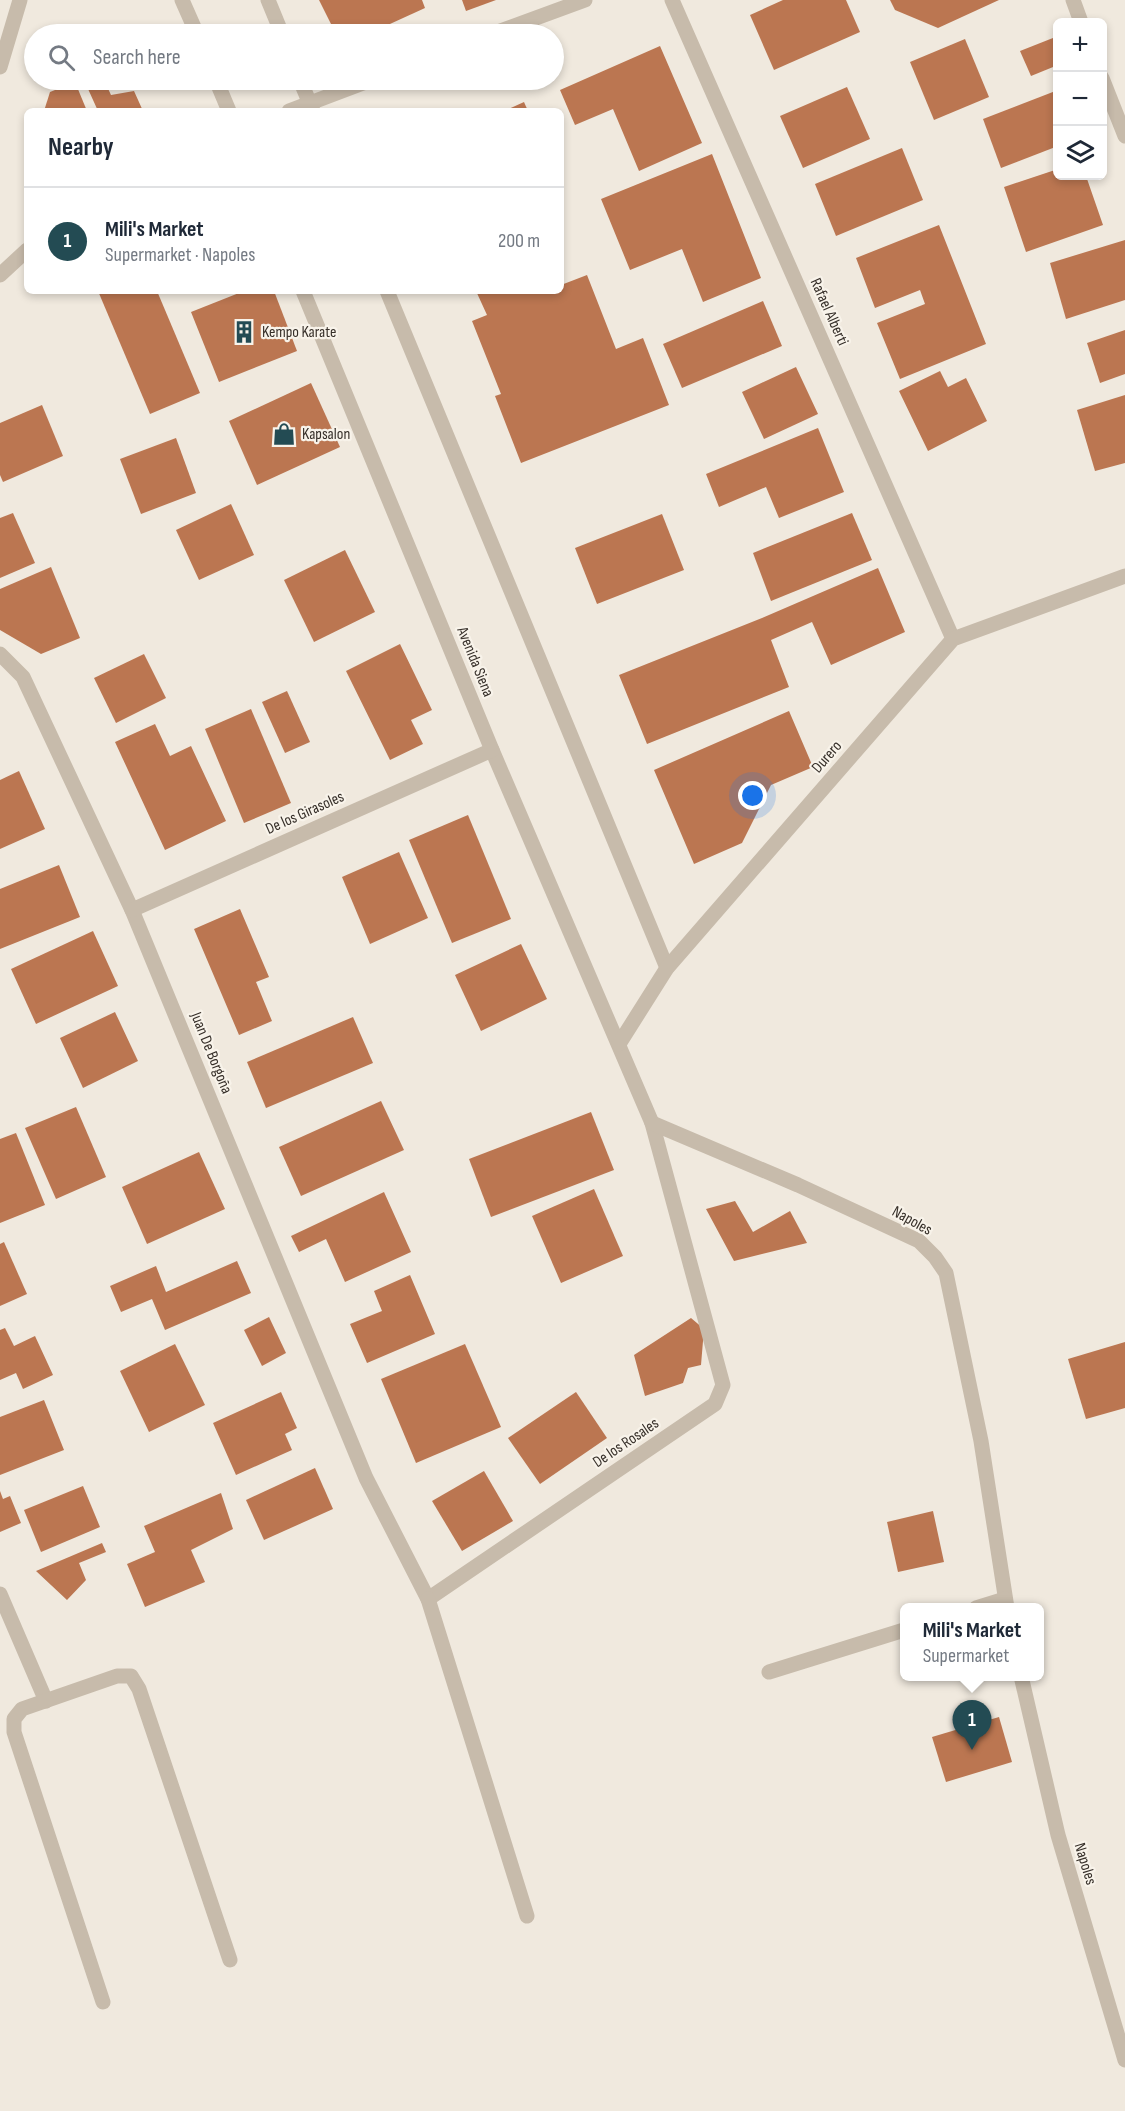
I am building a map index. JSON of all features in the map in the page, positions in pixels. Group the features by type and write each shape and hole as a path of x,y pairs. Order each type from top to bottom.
{"street":[{"path":"0,67 20,0"},
{"path":"182,0 193,24"},
{"path":"268,0 278,24"},
{"path":"519,24 585,0"},
{"name":"Rafael Alberti","path":"672,0 953,639"},
{"path":"1073,0 1080,18"},
{"path":"220,90 228,108"},
{"path":"304,90 311,107 349,90"},
{"path":"1107,91 1125,136"},
{"path":"0,275 24,253"},
{"name":"Avenida Siena","path":"304,294 492,750 619,1044"},
{"path":"388,294 667,968"},
{"name":"Durero","path":"619,1044 667,968 953,639 1125,576"},
{"name":"Juan De Borgoña","path":"0,654 23,677 132,910 366,1478 428,1599"},
{"name":"De los Girasoles","path":"132,910 492,750"},
{"path":"619,1044 652,1123"},
{"name":"De los Rosales","path":"428,1599 716,1404 723,1385 652,1123"},
{"name":"Napoles","path":"652,1123 798,1185 919,1241 935,1257 946,1273 981,1441 1006,1603"},
{"path":"0,1594 46,1701"},
{"path":"428,1599 527,1916"},
{"path":"769,1672 900,1631"},
{"path":"103,2002 14,1732 14,1719 22,1709 117,1676 131,1676 139,1689 230,1960"},
{"name":"Napoles","path":"1022,1681 1058,1835 1118,2009 1125,2060"}],"building":[{"path":"319,0 422,0 425,8 390,24 331,24"},
{"path":"462,0 496,0 466,11"},
{"path":"783,0 846,0 860,32 774,70 750,15"},
{"path":"890,0 999,0 938,28 895,10"},
{"path":"1053,38 1053,67 1031,76 1020,51"},
{"path":"965,39 989,97 934,120 910,62"},
{"path":"660,46 702,143 639,171 613,109 575,125 560,90"},
{"path":"847,87 870,139 803,168 780,116"},
{"path":"78,90 86,108 45,108 50,92"},
{"path":"89,90 109,90 111,95 134,91 142,108 97,108"},
{"path":"1053,92 1053,148 1001,168 983,119"},
{"path":"524,102 527,108 511,108"},
{"path":"902,148 923,200 836,236 815,184"},
{"path":"712,154 761,278 703,302 682,249 630,270 601,199"},
{"path":"1053,171 1053,180 1087,180 1103,225 1026,252 1004,187"},
{"path":"939,225 986,344 900,379 877,323 925,304 920,290 875,308 856,258"},
{"path":"1125,240 1125,300 1066,319 1050,263"},
{"path":"587,275 616,349 643,338 669,405 521,463 495,396 501,394 472,321 487,315 477,294 564,294 564,284"},
{"path":"99,294 158,294 200,393 150,414"},
{"name":"Kempo Karate","path":"236,294 275,294 297,351 219,382 191,312"},
{"path":"763,301 782,346 682,388 663,344"},
{"path":"1125,330 1125,374 1100,383 1087,343"},
{"path":"796,367 818,414 764,439 742,392"},
{"path":"940,371 948,387 966,378 987,421 928,451 899,391"},
{"name":"Kapsalon","path":"311,383 340,447 257,485 229,421"},
{"path":"1125,395 1125,463 1095,471 1077,410"},
{"path":"42,405 63,456 3,482 0,475 0,423"},
{"path":"818,428 844,492 779,518 766,487 719,507 706,474"},
{"path":"176,438 196,493 141,514 120,459"},
{"path":"231,504 254,555 199,580 176,530"},
{"path":"13,513 35,563 0,578 0,518"},
{"path":"852,513 872,560 771,601 753,553"},
{"path":"662,514 684,570 597,604 575,548"},
{"path":"345,550 375,612 314,642 284,580"},
{"path":"51,567 80,638 41,654 0,630 0,589"},
{"path":"878,568 905,632 831,665 812,622 771,640 789,687 647,744 619,675 762,618"},
{"path":"400,644 432,710 411,720 423,744 390,760 346,671"},
{"path":"144,654 166,698 116,723 94,678"},
{"path":"287,691 310,742 285,753 262,702"},
{"path":"251,709 291,803 244,823 205,729"},
{"path":"789,711 813,767 771,785 742,843 694,864 654,770"},
{"path":"155,724 170,756 191,746 226,821 165,850 115,742"},
{"path":"19,771 45,829 0,849 0,780"},
{"path":"468,815 511,919 452,943 409,840"},
{"path":"399,852 428,918 370,944 342,877"},
{"path":"59,865 80,917 0,949 0,889"},
{"path":"240,909 269,977 256,982 272,1021 239,1035 194,929"},
{"path":"93,931 118,986 36,1024 11,969"},
{"path":"521,944 547,999 481,1031 455,975"},
{"path":"115,1012 138,1061 83,1088 60,1038"},
{"path":"353,1017 373,1063 266,1108 247,1062"},
{"path":"381,1101 404,1150 301,1196 279,1147"},
{"path":"76,1107 106,1177 56,1199 25,1128"},
{"path":"591,1112 614,1170 491,1217 469,1159"},
{"path":"16,1133 45,1205 0,1223 0,1139"},
{"path":"199,1152 225,1209 147,1244 122,1187"},
{"path":"594,1189 623,1256 561,1283 532,1216"},
{"path":"384,1192 411,1252 345,1282 326,1239 299,1252 291,1236"},
{"path":"735,1201 753,1232 790,1211 807,1243 734,1261 706,1209"},
{"path":"4,1242 27,1294 0,1306 0,1244"},
{"path":"237,1261 251,1293 165,1330 152,1299 121,1312 110,1286 156,1266 166,1292"},
{"path":"410,1275 435,1334 367,1363 350,1324 382,1311 374,1291"},
{"path":"269,1317 286,1353 262,1366 244,1330"},
{"path":"691,1318 704,1329 701,1365 688,1368 683,1383 645,1396 634,1355"},
{"path":"5,1328 14,1346 35,1336 53,1375 23,1389 16,1373 0,1380 0,1330"},
{"path":"1125,1342 1125,1408 1086,1419 1068,1359"},
{"path":"175,1344 205,1405 149,1432 120,1371"},
{"path":"465,1344 501,1427 416,1463 381,1379"},
{"path":"281,1392 297,1428 285,1434 292,1450 236,1475 213,1423"},
{"path":"576,1392 607,1438 540,1484 508,1438"},
{"path":"44,1400 64,1450 0,1475 0,1417"},
{"path":"315,1468 333,1509 264,1540 246,1500"},
{"path":"484,1471 513,1521 462,1551 432,1501"},
{"path":"83,1486 100,1527 41,1552 24,1510"},
{"path":"0,1491 3,1499 10,1496 21,1523 0,1532"},
{"path":"221,1493 233,1529 191,1550 205,1582 145,1607 127,1564 155,1552 144,1526"},
{"path":"933,1511 944,1562 898,1572 887,1522"},
{"path":"102,1543 106,1552 79,1563 86,1580 67,1600 36,1571"},
{"path":"999,1717 1012,1762 946,1782 932,1737"}],"place":[{"name":"Kempo Karate","path":"244,332"},
{"name":"Kapsalon","path":"284,434"},
{"name":"Mili's Market","path":"972,1750"}]}
